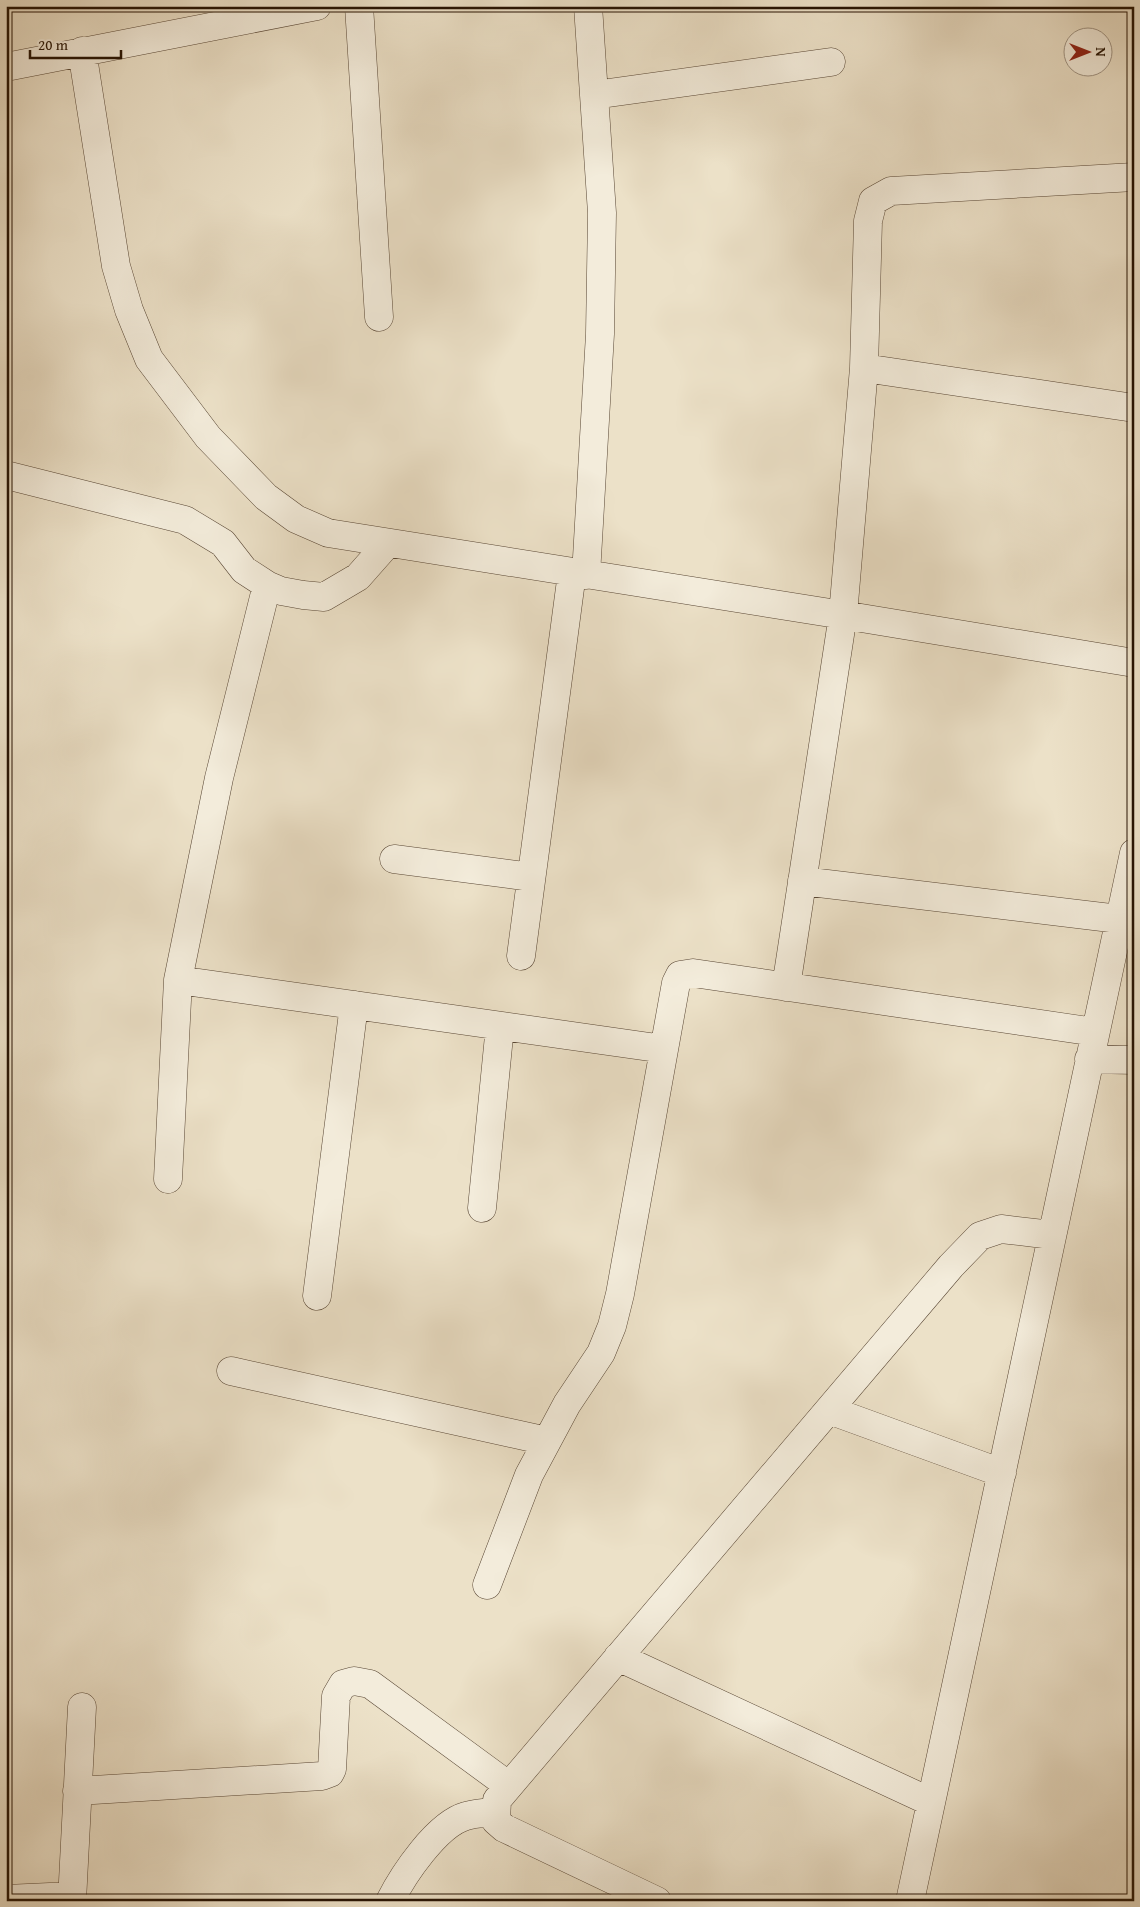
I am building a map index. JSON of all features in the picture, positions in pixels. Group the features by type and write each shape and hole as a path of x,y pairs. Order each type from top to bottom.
{"street":[{"path":"6,67 317,6"},
{"path":"359,6 379,317"},
{"path":"521,956 531,877 579,574 600,334 602,213 588,6"},
{"path":"82,51 116,266 128,310 149,359 208,437 266,497 296,519 328,533 1134,663"},
{"path":"594,95 831,62"},
{"path":"786,987 843,615 864,368 868,221 873,201 891,191 1134,177"},
{"path":"864,368 1134,408"},
{"path":"6,475 185,520 222,544 244,570 267,585 281,591 303,595 324,597 358,577 388,543"},
{"path":"168,1178 178,980 219,778 267,585"},
{"path":"910,1901 1134,853"},
{"path":"394,859 531,877"},
{"path":"802,881 1119,919"},
{"path":"487,1585 529,1474 567,1404 600,1353 612,1326 620,1294 676,983 680,975 692,973 1095,1032"},
{"path":"178,980 664,1049"},
{"path":"317,1296 354,1005"},
{"path":"482,1208 500,1026"},
{"path":"1089,1059 1134,1060"},
{"path":"657,1901 504,1828 496,1821 497,1800 951,1266 980,1236 1001,1229 1052,1235"},
{"path":"231,1371 547,1441"},
{"path":"829,1410 1002,1473"},
{"path":"618,1657 931,1802"},
{"path":"77,1790 322,1776 330,1773 332,1769 336,1696 343,1684 354,1680 370,1684 508,1786"},
{"path":"6,1899 72,1898 82,1707"},
{"path":"390,1901 398,1886 432,1839 448,1825 465,1816 496,1812"}]}
